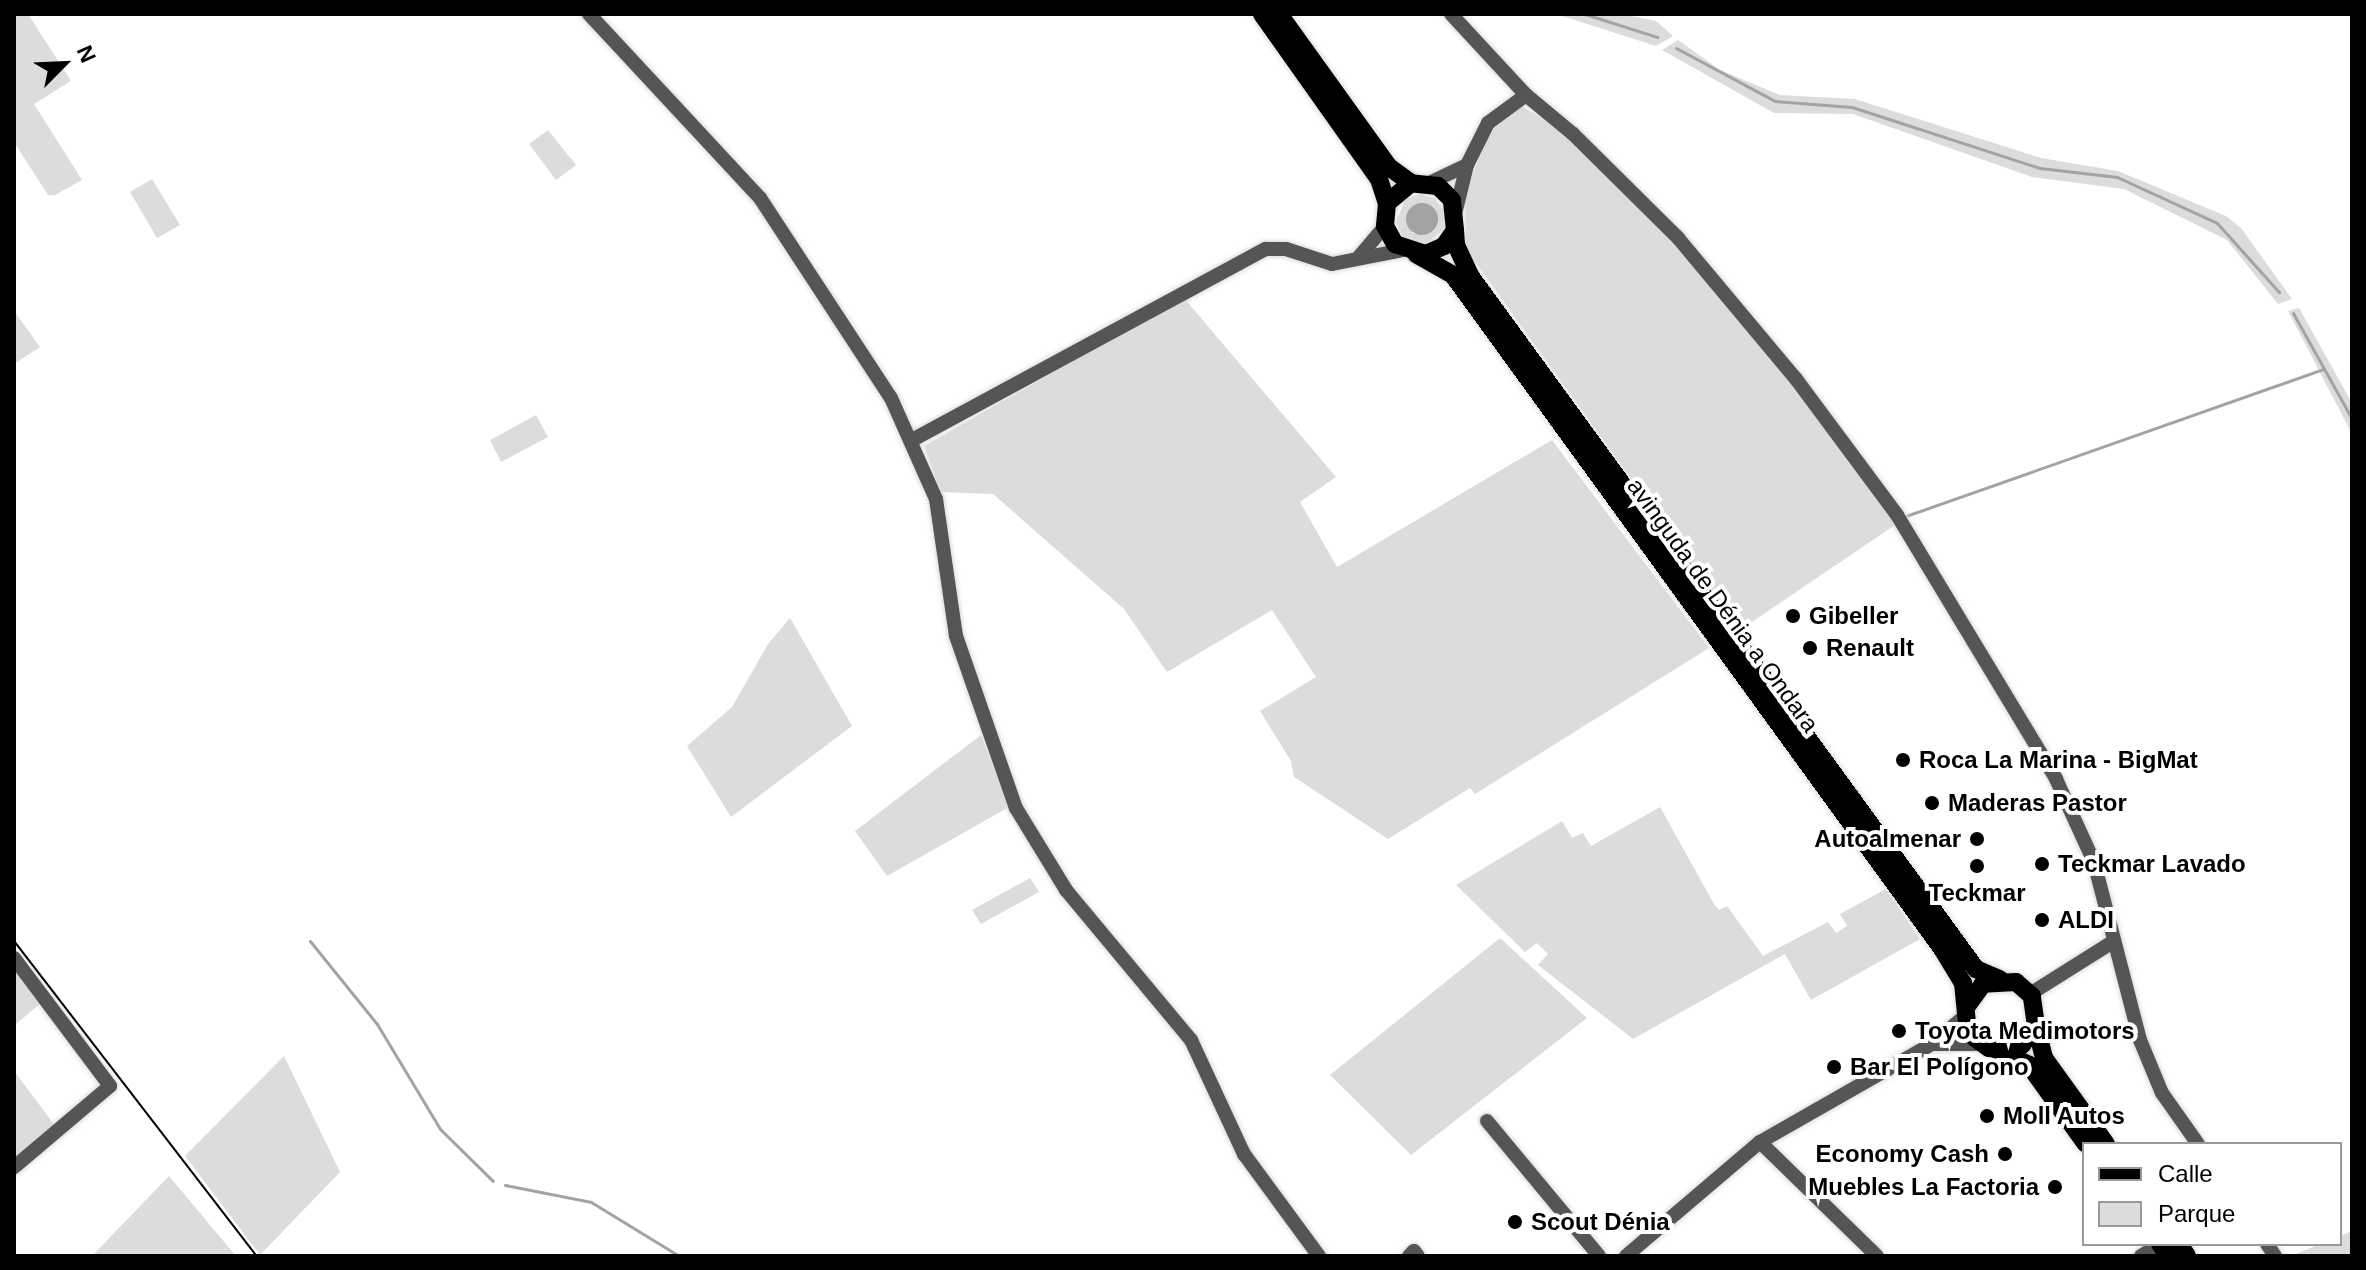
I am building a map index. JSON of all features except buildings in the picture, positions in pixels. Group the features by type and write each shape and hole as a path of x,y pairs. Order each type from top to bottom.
{"main road":[{"path":"1262,14 1375,172 1387,203 1385,226 1410,252 1435,252 1455,230 1456,210 1446,192 1389,167 1279,14"},
{"path":"1387,203 1420,183"},
{"name":"avinguda de Dénia a Ondara","path":"1455,230 1456,245 1471,277 1976,969 2000,979"},
{"name":"avinguda de Dénia a Ondara","path":"1410,252 1453,275 1946,954 1960,975 1967,1010"},
{"path":"2085,1142 2029,1065 1990,1047 1967,1010 1977,990 2000,979 2016,982 2030,994 2044,1058 2105,1142"},
{"path":"1990,1047 2022,1045 2036,1026"}],"street":[{"path":"589,14 760,198 914,439 936,499 956,636 1016,808 1066,890 1197,1048 1244,1154 1319,1256"},
{"path":"1451,14 1526,95 1573,134 1678,238 1788,368 1897,515 2056,779 2094,862 2154,1075 2197,1142"},
{"path":"1456,210 1467,165 1488,123 1526,95"},
{"path":"1420,183 1467,165"},
{"path":"1351,264 1371,249 1385,226"},
{"path":"914,439 1266,249 1351,264 1410,252"},
{"path":"2030,994 2114,941"},
{"path":"14,958 110,1086 14,1167"},
{"path":"1626,1256 1760,1142 1932,1044 1967,1010"},
{"path":"1932,1044 1990,1047"},
{"path":"1487,1121 1599,1256"},
{"path":"1760,1142 1877,1256"},
{"path":"1409,1256 1414,1251 1418,1256"}],"green space":[{"path":"14,14 28,14 71,81 34,104 82,180 55,195 48,195 14,142"},
{"path":"1556,14 1622,14 1656,21 1673,36 1656,46"},
{"path":"1678,40 1720,70 1780,95 1855,99 2041,158 2118,171 2226,216 2241,228 2292,299 2278,304 2227,240 2124,189 2032,177 1853,114 1774,113 1662,50"},
{"path":"1521,106 1566,133 1674,239 1795,385 1898,523 1740,630 1466,249 1465,192 1490,133"},
{"path":"548,130 576,165 556,180 529,144"},
{"path":"152,179 180,225 157,238 130,192"},
{"path":"1420,194 1435,199 1445,212 1444,229 1426,244 1403,237 1396,222 1405,200","holes":["1430,206 1436,214 1435,228 1427,234 1413,233 1406,220"]},
{"path":"1184,298 1336,477 1300,502 1337,567 1552,440 1709,648 1475,794 1470,788 1388,839 1294,777 1291,761 1260,711 1316,677 1272,610 1167,672 1124,609 993,494 941,492 924,446"},
{"path":"2299,308 2352,403 2352,434 2288,311"},
{"path":"14,311 40,347 14,364"},
{"path":"536,415 548,437 501,462 490,440"},
{"path":"790,618 852,726 731,817 687,746 732,707 768,644"},
{"path":"981,735 1009,807 887,876 855,831"},
{"path":"1660,807 1714,904 1719,910 1727,906 1763,956 1828,922 1836,933 1847,926 1840,914 1886,889 1920,939 1811,1000 1785,954 1633,1039 1538,965 1548,954 1537,943 1525,952 1456,885 1562,821 1572,838 1583,833 1591,846"},
{"path":"1030,878 1039,892 981,924 972,910"},
{"path":"1500,938 1587,1018 1411,1155 1330,1075"},
{"path":"14,966 42,1002 14,1026"},
{"path":"284,1056 340,1172 260,1255 185,1156"},
{"path":"14,1071 56,1127 14,1162"},
{"path":"169,1176 236,1256 92,1256"},
{"path":"2352,1231 2352,1256 2291,1256 2315,1246 2342,1246 2342,1235"}],"shaded area":[{"path":"1422,203 1433,208 1438,219 1433,230 1422,235 1411,230 1406,219 1411,208"}],"waterway":[{"path":"1585,14 1657,37"},
{"path":"1676,48 1775,101 1852,107 2040,168 2117,177 2217,223 2279,292"},
{"path":"2293,313 2352,419"},
{"path":"1903,517 2324,369"},
{"path":"310,941 377,1024 440,1129 493,1181"},
{"path":"505,1185 591,1202 679,1256"}],"tram line":[{"path":"14,941 257,1256"}],"place":[{"name":"Gibeller","path":"1793,616"},
{"name":"Renault","path":"1810,648"},
{"name":"Roca La Marina - BigMat","path":"1903,760"},
{"name":"Maderas Pastor","path":"1932,803"},
{"name":"Autoalmenar","path":"1977,839"},
{"name":"Teckmar Lavado","path":"2042,864"},
{"name":"Teckmar","path":"1977,866"},
{"name":"ALDI","path":"2042,920"},
{"name":"Toyota Medimotors","path":"1899,1031"},
{"name":"Bar El Polígono","path":"1834,1067"},
{"name":"Moll Autos","path":"1987,1116"},
{"name":"Economy Cash","path":"2005,1154"},
{"name":"Muebles La Factoria","path":"2055,1187"},
{"name":"Scout Dénia","path":"1515,1222"}]}
